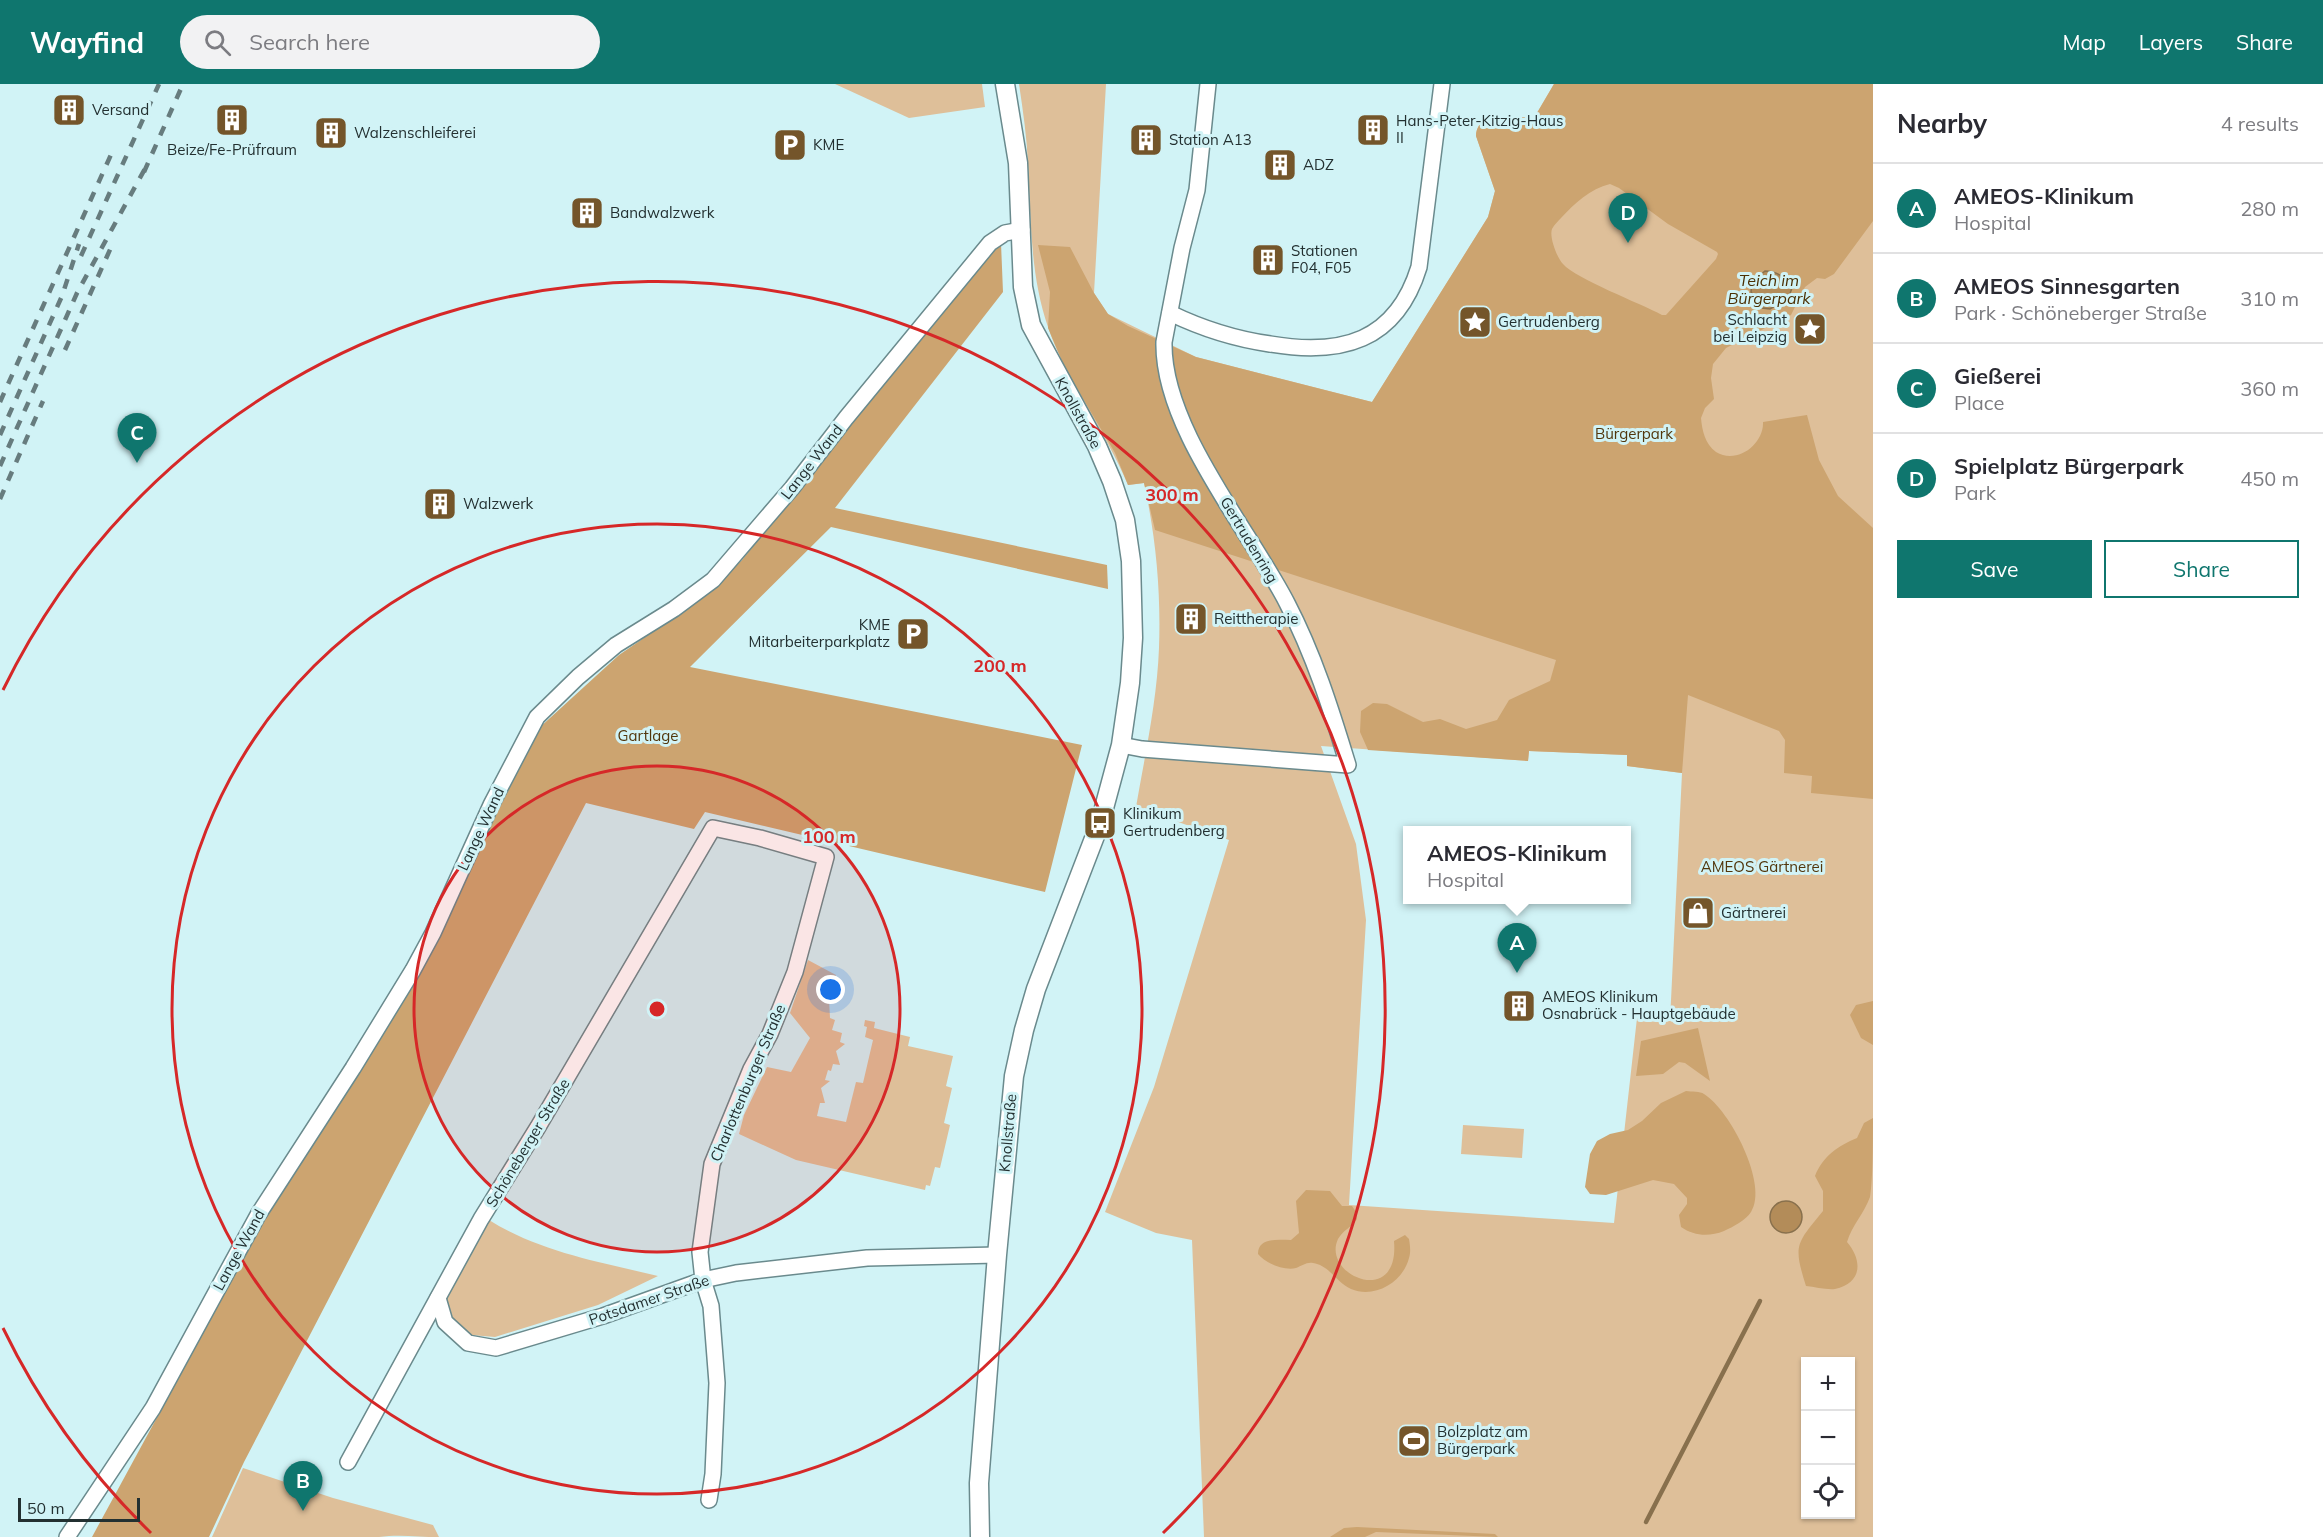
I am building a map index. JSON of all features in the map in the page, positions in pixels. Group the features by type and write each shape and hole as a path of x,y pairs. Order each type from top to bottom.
{"street":[{"name":"Knollstraße","path":"980,1537 980,1483 996,1255 1014,1076 1036,989 1100,823 1120,745 1130,683 1133,638 1131,561 1125,520 1097,446 1031,325 1023,286 1018,163 1005,84"},
{"name":"Gertrudenring","path":"1120,745 1143,749 1348,765 1329,701 1309,648 1286,601 1178,414 1164,358 1164,342 1182,248 1197,190 1208,84"},
{"path":"1170,313 1230,337 1301,349 1348,345 1364,338 1384,324 1407,296 1419,267 1442,84"},
{"name":"Lange Wand","path":"67,1537 153,1408 258,1215 354,1068 413,970 433,933 491,805 537,717 578,677 616,645 674,609 712,580 792,488 846,418 990,243 1005,233 1022,230"},
{"name":"Charlottenburger Straße","path":"709,1500 713,1474 717,1383 711,1306 703,1280 700,1252 712,1164 752,1070 771,1034 795,972 826,857 760,838 713,828"},
{"name":"Schöneberger Straße","path":"348,1462 481,1219 532,1137 713,828"},
{"name":"Potsdamer Straße","path":"438,1298 445,1322 468,1343 496,1348 603,1316 703,1280 867,1258 996,1255"}],"green space":[{"path":"835,84 982,84 985,107 909,118"},
{"name":"AMEOS Gärtnerei","path":"1019,84 1106,84 1094,293 1108,314 1196,357 1372,402 1488,217 1495,191 1476,136 1478,127 1483,122 1499,117 1534,118 1554,84 1873,84 1873,1537 1204,1537 1192,1240 1156,1233 1105,1212 1154,1087 1229,840 1136,807 1158,668 1158,585 1152,524 1144,483 1128,485 1109,445 1065,368 1048,327 1035,267 1027,145","holes":["1321,746 1528,761 1529,751 1627,755 1627,766 1682,773 1670,1021 1637,1018 1614,1223 1349,1205 1366,920 1356,844"]},
{"name":"Bürgerpark","path":"1554,84 1873,84 1873,221 1834,274 1825,279 1817,278 1805,287 1791,315 1726,348 1713,364 1711,378 1714,399 1705,408 1701,418 1705,436 1712,449 1732,456 1754,445 1759,438 1763,422 1807,415 1819,460 1838,496 1873,528 1873,799 1811,793 1812,776 1784,773 1785,740 1779,731 1688,695 1682,773 1627,766 1627,755 1529,751 1528,761 1368,750 1360,732 1361,711 1373,703 1387,704 1423,722 1440,719 1466,729 1497,720 1509,700 1550,681 1556,660 1155,530 1144,483 1128,485 1115,453 1065,368 1048,328 1050,292 1038,245 1070,247 1094,293 1108,314 1128,326 1196,357 1372,402 1488,217 1495,191 1476,136 1478,127 1490,118 1534,118","holes":["1610,184 1619,188 1668,224 1718,254 1666,315 1581,277 1563,264 1554,247 1552,229 1583,197"]},
{"name":"Gartlage","path":"1001,243 1003,292 835,508 1107,565 1108,589 831,527 690,667 1082,745 1045,892 705,812 694,829 586,803 244,1462 209,1537 92,1537 279,1193 426,956 539,728 619,655 708,594 742,560 992,248"},
{"path":"808,960 836,975 832,993 835,999 829,999 830,1018 835,1020 832,1030 842,1033 840,1042 845,1044 836,1051 840,1065 833,1064 831,1071 828,1070 825,1080 830,1081 821,1088 825,1103 820,1103 817,1116 846,1122 856,1082 863,1083 873,1040 865,1037 867,1027 864,1026 865,1020 875,1022 874,1028 910,1037 908,1046 953,1056 946,1086 952,1088 944,1123 950,1125 940,1168 935,1167 930,1186 926,1185 925,1190 796,1160 739,1134 744,1115 767,1067 791,1072 810,1038 790,1013"},
{"path":"1873,1001 1873,1045 1861,1038 1850,1015 1856,1005"},
{"path":"1698,1028 1710,1081 1685,1063 1679,1062 1663,1074 1636,1076 1641,1041"},
{"path":"1686,1091 1704,1094 1725,1115 1744,1149 1755,1184 1755,1200 1749,1215 1724,1231 1713,1234 1696,1234 1681,1227 1679,1215 1687,1204 1687,1198 1674,1184 1653,1180 1606,1195 1590,1194 1585,1187 1590,1154 1597,1141 1610,1134 1628,1130 1642,1121 1661,1103"},
{"path":"1873,1118 1870,1197 1847,1242 1856,1257 1855,1277 1851,1282 1835,1289 1806,1286 1799,1262 1800,1246 1802,1238 1823,1211 1823,1191 1815,1176 1827,1157 1837,1148 1857,1138 1864,1123"},
{"path":"1463,1125 1524,1129 1522,1158 1461,1154"},
{"path":"1306,1190 1330,1191 1342,1206 1352,1206 1356,1212 1357,1219 1338,1239 1336,1252 1340,1264 1350,1273 1362,1279 1374,1280 1385,1274 1393,1262 1394,1241 1405,1235 1409,1239 1410,1253 1406,1267 1401,1274 1387,1286 1378,1290 1360,1292 1346,1286 1319,1264 1308,1263 1291,1269 1275,1266 1261,1257 1258,1254 1259,1249 1265,1242 1291,1240 1299,1233 1296,1201"},
{"path":"489,1220 529,1240 571,1255 658,1276 598,1305 495,1337 471,1335 451,1317 445,1297"},
{"path":"243,1468 333,1498 433,1525 439,1537 212,1537"},
{"path":"1344,1528 1495,1534 1498,1537 1376,1532 1365,1537 1330,1537"}],"water":[{"name":"Teich im Bürgerpark","path":"1765,271 1781,276 1792,288 1788,299 1770,309 1762,308 1751,292 1752,282"},
{"path":"1786,1201 1797,1206 1802,1217 1797,1228 1786,1233 1775,1228 1770,1217 1775,1206"}],"waterway":[{"path":"1646,1522 1760,1301"}],"railway":[{"path":"81,256 159,84"},
{"path":"144,172 183,84"},
{"path":"0,402 114,148"},
{"path":"0,466 77,293 147,165"},
{"path":"65,350 113,243"},
{"path":"0,435 62,296 79,244"},
{"path":"0,499 43,401"}],"place":[{"name":"Versand","path":"69,110"},
{"name":"Beize/Fe-Prüfraum","path":"232,120"},
{"name":"Hans-Peter-Kitzig-Haus II","path":"1373,130"},
{"name":"Walzenschleiferei","path":"331,133"},
{"name":"Station A13","path":"1146,140"},
{"name":"KME","path":"790,145"},
{"name":"ADZ","path":"1280,165"},
{"name":"Bandwalzwerk","path":"587,213"},
{"name":"Spielplatz Bürgerpark","path":"1628,243"},
{"name":"Stationen F04, F05","path":"1268,260"},
{"name":"Gertrudenberg","path":"1475,322"},
{"name":"Schlacht bei Leipzig","path":"1810,329"},
{"name":"Gießerei","path":"137,463"},
{"name":"Walzwerk","path":"440,504"},
{"name":"Reittherapie","path":"1191,619"},
{"name":"KME Mitarbeiterparkplatz","path":"913,634"},
{"name":"Klinikum Gertrudenberg","path":"1100,823"},
{"name":"Gärtnerei","path":"1698,913"},
{"name":"AMEOS-Klinikum","path":"1517,973"},
{"name":"AMEOS Klinikum Osnabrück - Hauptgebäude","path":"1519,1006"},
{"name":"Bolzplatz am Bürgerpark","path":"1414,1441"},
{"name":"AMEOS Sinnesgarten","path":"303,1511"}]}
